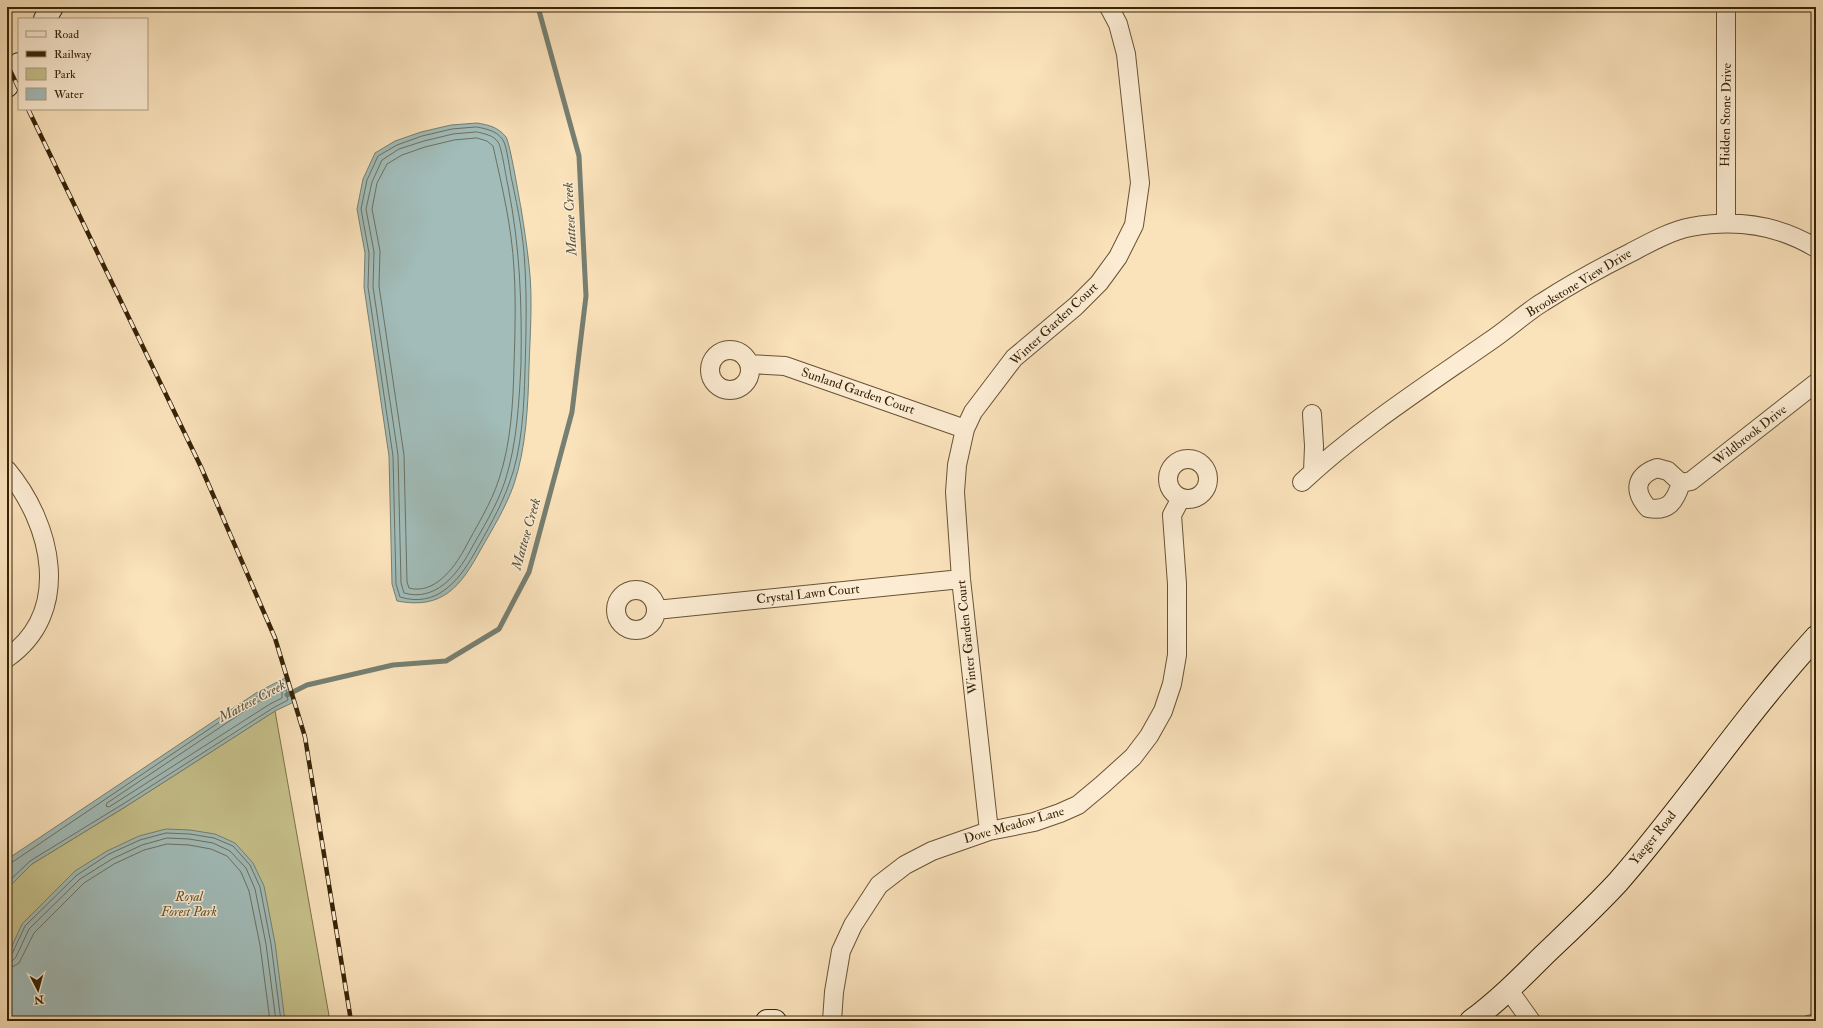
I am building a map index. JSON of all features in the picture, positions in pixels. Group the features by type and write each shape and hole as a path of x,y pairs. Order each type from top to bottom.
{"street":[{"path":"46,18 52,7"},
{"name":"Winter Garden Court","path":"989,831 961,579 955,492 957,465 965,429 973,412 1014,358 1076,306 1099,283 1118,257 1134,225 1140,183 1126,54 1118,24 1109,7"},
{"name":"Hidden Stone Drive","path":"1726,7 1726,223"},
{"path":"7,86 18,66"},
{"name":"Brookstone View Drive","path":"1312,414 1314,446 1307,477 1325,461 1438,376 1491,341 1542,302 1597,270 1654,240 1690,227 1726,223 1764,226 1800,238 1816,248"},
{"name":"Sunland Garden Court","path":"749,364 785,366 965,429"},
{"name":"Wildbrook Drive","path":"1682,483 1691,481 1816,383"},
{"path":"7,470 17,482 32,506 47,556 49,579 46,602 39,624 20,649 7,658"},
{"name":"Dove Meadow Lane","path":"832,1021 834,992 841,951 853,924 879,885 905,865 932,851 989,831 1034,822 1060,814 1078,805 1102,785 1132,756 1149,736 1163,711 1172,684 1177,655 1177,584 1172,515 1181,498"},
{"name":"Crystal Lawn Court","path":"656,610 961,579"},
{"name":"Yaeger Road","path":"1471,1021 1485,1011 1580,922 1618,881 1672,815 1761,700 1794,660 1816,637"},
{"path":"1508,989 1531,1021"},
{"path":"768,1021 775,1021"}],"green space":[{"name":"Royal Forest Park","path":"275,711 330,1021 7,1021 7,885 32,864 125,807"},
{"path":"1816,1013 1816,1021 1789,1021"}],"water":[{"path":"477,123 493,127 506,137 510,149 521,208 528,258 531,304 528,398 524,442 514,484 507,501 495,525 466,574 449,592 439,598 427,602 413,603 397,601 392,584 389,456 364,287 365,253 357,209 363,179 375,153 395,141 421,132 451,125"},
{"path":"287,677 294,702 275,711 125,807 32,864 7,889 7,861 12,856 256,693"},
{"name":"Royal Forest Park","path":"166,829 190,830 215,834 235,843 253,863 264,886 275,943 285,1021 7,1021 7,957 22,924 75,871 107,851 139,836"}],"waterway":[{"name":"Mattese Creek","path":"287,695 307,685 393,665 446,661 499,629 529,572 572,412 586,296 579,156 538,7"}],"railway":[{"path":"7,64 18,87"},
{"path":"28,110 201,467 275,638 305,737 351,1021"}]}
